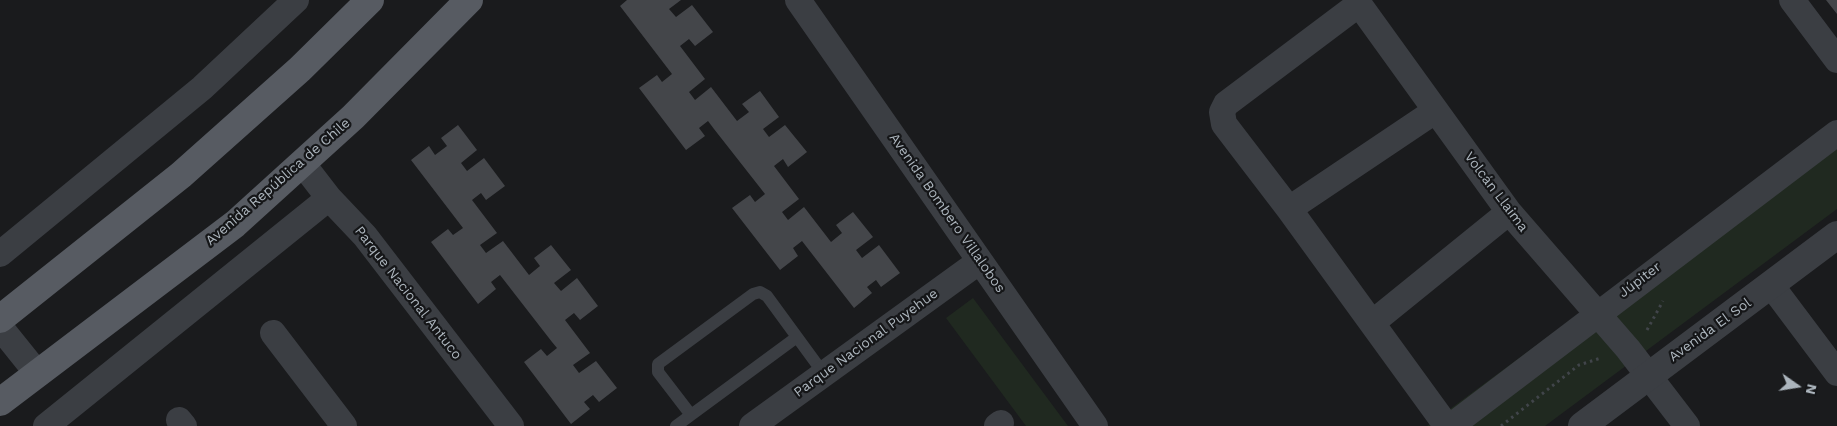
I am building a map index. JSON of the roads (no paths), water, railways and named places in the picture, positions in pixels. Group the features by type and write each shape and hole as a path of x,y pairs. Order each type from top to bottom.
{"main road":[{"path":"0,319 181,175 300,69 370,0"},
{"name":"Avenida República de Chile","path":"0,402 235,224 353,117 469,0"}],"street":[{"name":"Avenida Bombero Villalobos","path":"798,0 1095,426"},
{"path":"1792,0 1837,60"},
{"path":"1357,2 1226,104 1222,112 1224,124 1289,209 1372,324 1509,212"},
{"name":"Volcán Llaima","path":"1357,2 1509,212 1628,349 1687,426"},
{"path":"0,254 202,88 287,3"},
{"path":"1289,209 1435,111"},
{"name":"Júpiter","path":"1372,324 1443,421 1450,424 1455,423 1596,314 1837,133"},
{"name":"Parque Nacional Antuco","path":"302,163 329,198 365,236 511,426"},
{"path":"46,426 329,198"},
{"name":"Avenida El Sol","path":"1582,426 1837,235"},
{"name":"Parque Nacional Puyehue","path":"752,426 980,261"},
{"path":"1771,285 1837,373"},
{"path":"0,327 37,373"},
{"path":"273,333 344,426"}],"lane":[{"path":"691,415 658,372 658,364 753,294 760,292 767,296 824,374"},
{"path":"676,426 797,338"}]}
